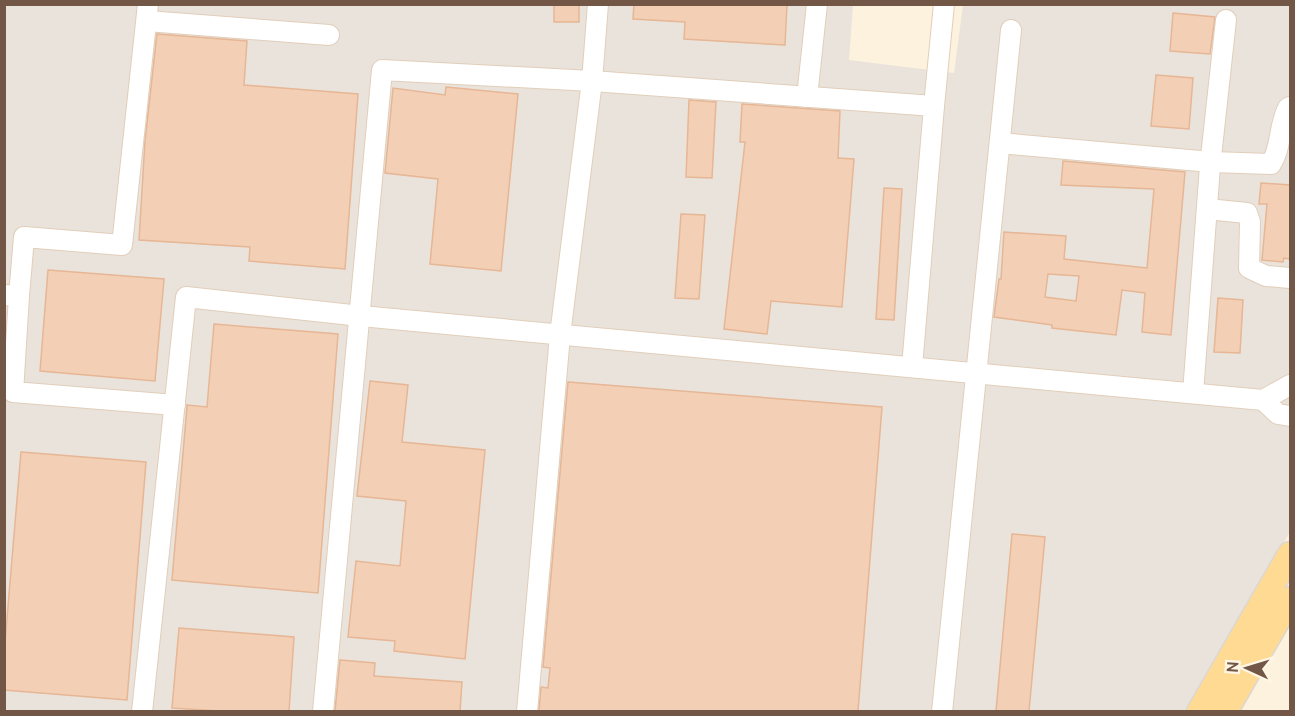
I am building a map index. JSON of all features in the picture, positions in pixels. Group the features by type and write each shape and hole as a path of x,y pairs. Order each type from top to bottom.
{"main road":[{"path":"1199,711 1290,554"},
{"path":"1225,711 1290,599"}],"lane":[{"path":"527,711 560,335 592,81 598,4"},
{"path":"807,97 817,4"},
{"path":"912,367 944,4"},
{"path":"175,405 13,392 12,295 24,237 122,245 147,13 329,35"},
{"path":"1193,393 1211,162 1226,20"},
{"path":"942,711 1011,30"},
{"path":"323,711 382,70 592,81 934,106"},
{"path":"1000,143 1211,162 1271,164 1277,155 1281,120 1290,107"},
{"path":"1207,209 1247,213 1250,222 1249,268 1266,276 1290,278"},
{"path":"142,711 186,297 361,316 1263,400 1290,386"},
{"path":"1263,400 1278,414 1290,416"}],"shaded area":[{"path":"4,5 853,5 849,60 954,73 963,5 1290,5 1290,532 1185,711 5,711"}],"building":[{"path":"554,4 579,4 579,22 554,22"},
{"path":"634,4 787,4 785,45 684,39 685,22 633,19"},
{"path":"1173,13 1215,17 1210,54 1170,51"},
{"path":"157,34 247,41 244,85 358,94 345,269 249,261 250,247 139,240 145,141"},
{"path":"1156,75 1193,78 1189,129 1151,126"},
{"path":"446,87 518,94 501,271 430,264 438,179 385,173 393,88 445,95"},
{"path":"689,100 716,102 712,178 686,177"},
{"path":"742,104 840,111 838,158 854,159 842,307 771,301 767,334 724,329 745,142 740,142"},
{"path":"1063,161 1185,172 1171,335 1142,332 1145,293 1122,290 1116,335 1052,328 1052,325 994,317 999,279 1001,279 1004,232 1066,236 1064,259 1147,268 1154,189 1061,185","holes":["1048,274 1079,276 1076,301 1045,297"]},
{"path":"1261,183 1290,185 1290,259 1284,258 1283,262 1262,260 1267,204 1259,204"},
{"path":"884,188 902,189 894,320 876,319"},
{"path":"681,214 705,215 699,299 675,298"},
{"path":"48,270 164,279 155,381 40,371"},
{"path":"1218,298 1243,300 1240,353 1214,352"},
{"path":"214,324 338,334 318,593 172,580 187,405 207,407"},
{"path":"370,381 408,385 402,442 485,450 465,659 394,651 395,641 348,637 356,561 400,566 406,501 357,496"},
{"path":"568,382 882,407 858,711 539,711 541,687 548,688 550,668 543,667"},
{"path":"21,452 146,462 127,700 4,690 4,654"},
{"path":"1012,534 1045,537 1029,711 996,711"},
{"path":"179,628 294,637 289,711 172,708"},
{"path":"340,660 375,663 374,676 462,682 460,711 335,711"}]}
